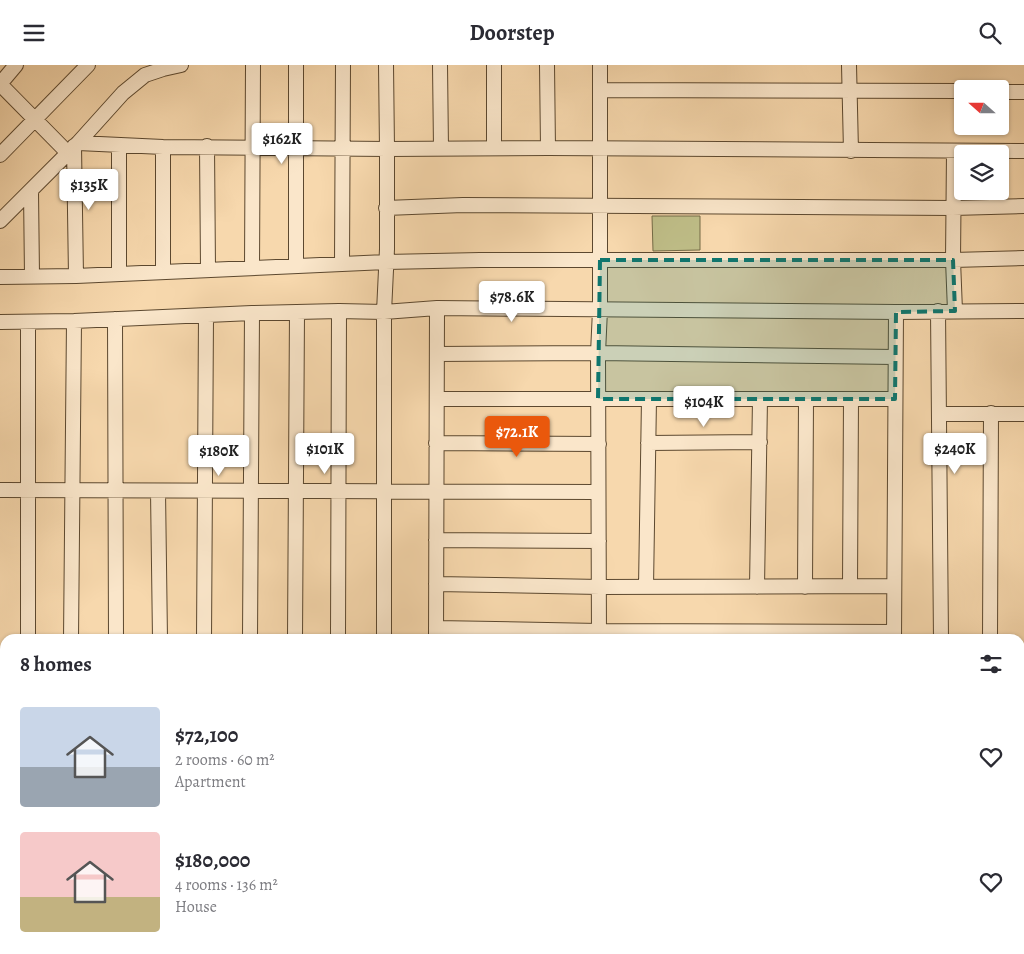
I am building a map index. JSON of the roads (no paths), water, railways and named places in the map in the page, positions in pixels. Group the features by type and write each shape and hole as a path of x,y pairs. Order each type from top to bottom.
{"street":[{"path":"16,65 1,78 35,120 73,147 119,145 343,149 601,148 954,152 953,260 955,311"},
{"path":"0,155 88,65"},
{"path":"0,221 31,191 123,93 155,71 181,65"},
{"path":"252,268 253,65"},
{"path":"296,65 296,266"},
{"path":"342,263 343,65"},
{"path":"384,634 386,65"},
{"path":"440,65 441,148"},
{"path":"494,65 494,148"},
{"path":"548,65 548,148"},
{"path":"599,634 598,353 600,310 600,65"},
{"path":"849,65 851,151"},
{"path":"600,90 954,91"},
{"path":"1009,92 1024,92"},
{"path":"119,145 119,273"},
{"path":"207,146 208,269"},
{"path":"73,147 76,276"},
{"path":"163,147 163,271"},
{"path":"1009,151 1024,151"},
{"path":"31,191 32,276"},
{"path":"386,208 463,205 953,208 1024,205"},
{"path":"0,277 76,276 342,263 480,260 953,260 1024,257"},
{"path":"0,323 252,313 384,312 437,308 896,312 1024,311"},
{"path":"437,308 436,633 518,634"},
{"path":"338,634 339,311"},
{"path":"938,311 941,634"},
{"path":"294,634 297,312"},
{"path":"894,634 896,312"},
{"path":"250,634 252,313"},
{"path":"204,634 206,316"},
{"path":"115,319 116,634"},
{"path":"70,634 74,321"},
{"path":"28,322 28,634"},
{"path":"437,354 598,353 895,357"},
{"path":"437,399 895,399"},
{"path":"646,587 649,399"},
{"path":"757,587 760,399"},
{"path":"805,587 806,399"},
{"path":"850,586 851,399"},
{"path":"990,634 991,413"},
{"path":"940,414 1024,414"},
{"path":"648,443 760,442"},
{"path":"436,443 599,444"},
{"path":"0,490 598,492"},
{"path":"158,491 160,634"},
{"path":"436,540 599,541"},
{"path":"436,584 600,587 894,586"}]}
